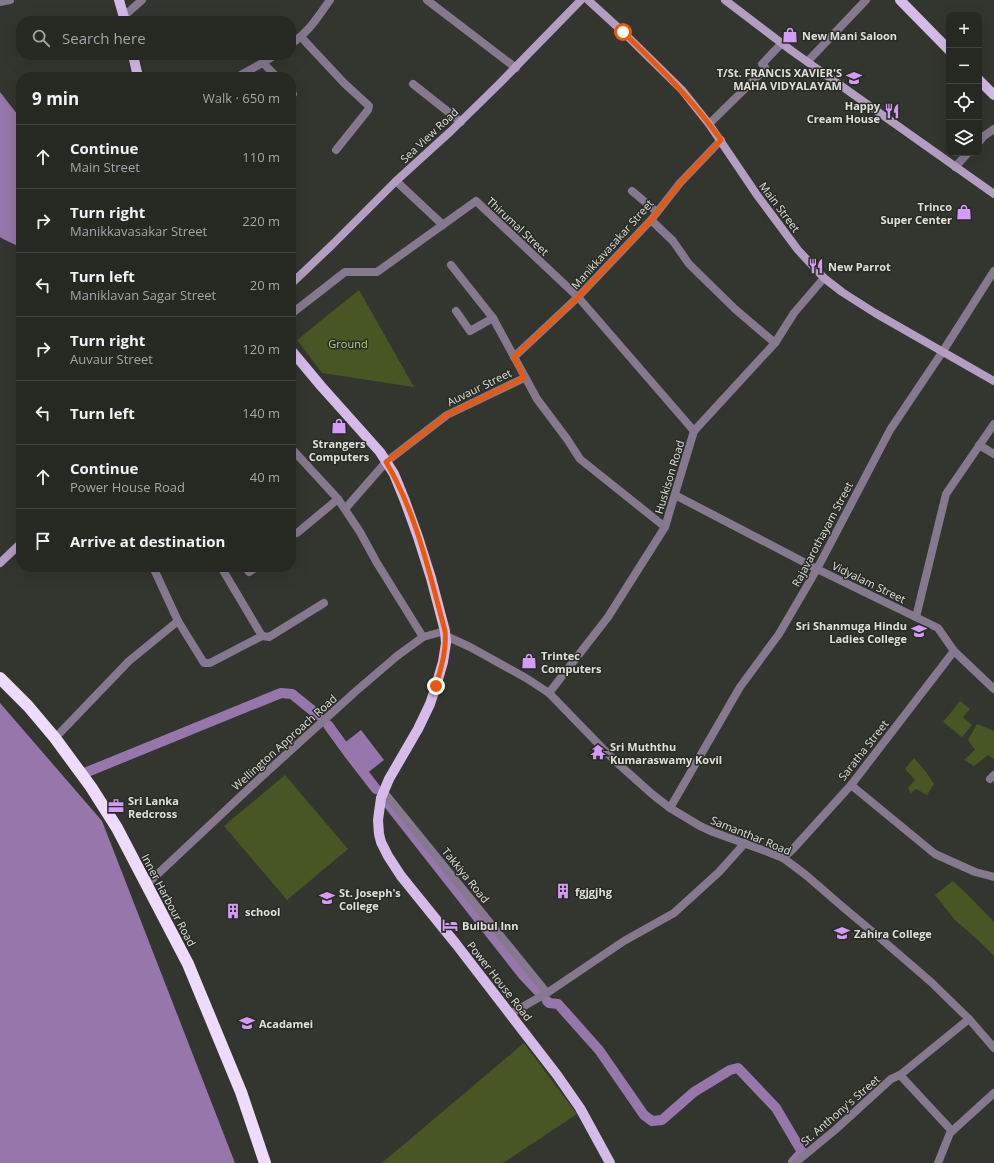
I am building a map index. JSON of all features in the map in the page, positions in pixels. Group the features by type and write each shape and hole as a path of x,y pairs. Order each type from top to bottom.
{"highway":[{"name":"Inner Harbour Road","path":"0,678 28,706 55,738 91,787 117,828 188,964 241,1092 265,1163"}],"main road":[{"path":"119,0 123,16"},
{"name":"Sea View Road","path":"296,279 396,181 461,122 582,0"},
{"name":"Main Street","path":"588,0 675,83 721,140 757,195 798,250 824,278 842,292 875,313 994,381"},
{"path":"725,0 782,43 994,194"},
{"path":"900,0 947,48"},
{"path":"134,60 137,72"},
{"path":"982,83 994,95"},
{"path":"296,356 368,439 386,462 397,481 410,513 431,578 446,634"},
{"path":"0,563 16,548"},
{"name":"Power House Road","path":"446,634 440,672 430,704 418,729 383,791 379,805 378,820 379,834 383,848 402,876 568,1090 587,1120 610,1163"}],"street":[{"path":"0,2 10,0"},
{"path":"127,16 142,0"},
{"path":"296,40 309,30 330,0"},
{"path":"427,0 516,68"},
{"path":"808,61 866,0"},
{"path":"301,37 344,83 369,106 368,110 336,150"},
{"path":"709,124 765,69 766,67 762,64 762,62 782,43"},
{"path":"246,72 268,60"},
{"path":"263,63 272,72"},
{"path":"413,84 461,122"},
{"path":"982,138 994,129"},
{"name":"Manikkavasakar Street","path":"514,357 578,297 651,220 680,183 721,140"},
{"path":"955,167 965,156"},
{"path":"396,181 443,225"},
{"path":"632,192 657,212"},
{"name":"Thirumal Street","path":"296,310 345,272 377,272 476,202 578,297 694,431"},
{"path":"651,220 673,241 689,264 735,309 775,343"},
{"path":"451,265 493,318 524,378 537,399 580,459 666,527"},
{"name":"Rajavarothayam Street","path":"670,808 740,687 779,634 817,569 890,430 994,271"},
{"name":"Huskison Road","path":"548,693 608,617 666,527 694,431 775,343 794,313 824,278"},
{"path":"456,311 470,331 493,318"},
{"name":"Auvaur Street","path":"345,509 386,462 447,415 524,378"},
{"path":"916,617 946,494 994,424"},
{"path":"979,445 994,454"},
{"path":"296,453 338,499 345,509 360,532 377,564 423,637"},
{"name":"Vidyalam Street","path":"675,495 817,569 938,628 954,651 994,689"},
{"path":"297,534 338,499"},
{"path":"155,572 178,621 204,663 207,664 262,636 269,637 324,604"},
{"path":"224,572 262,636"},
{"path":"55,738 129,661 178,621"},
{"name":"Wellington Approach Road","path":"146,884 258,780 397,656 423,637 446,634"},
{"name":"Samanthar Road","path":"446,634 526,678 548,693 614,760 670,808 712,832 783,858 807,876 931,982 969,1019 994,1048"},
{"name":"Saratha Street","path":"783,858 851,785 954,651"},
{"path":"851,785 935,854 975,872 994,877"},
{"name":"Takkiya Road","path":"383,791 547,992"},
{"path":"510,1014 547,992 624,941 674,913 719,872 745,843"},
{"name":"St. Anthony's Street","path":"795,1163 835,1130 891,1079 900,1075 969,1019"},
{"path":"900,1075 952,1131"},
{"path":"938,1163 950,1132 994,1093"}],"green space":[{"name":"Ground","path":"359,290 414,387 322,373 297,340"},
{"path":"960,701 970,709 963,717 972,725 962,737 943,722"},
{"path":"977,724 994,731 994,759 988,755 974,766 964,760 975,750 968,740"},
{"path":"914,758 934,784 927,795 916,789 911,793 908,788 915,780 905,769"},
{"path":"285,775 348,849 287,900 224,826"},
{"path":"953,881 994,922 994,956 955,920 935,895"},
{"path":"524,1043 577,1114 503,1163 382,1163"}],"shaded area":[{"path":"0,92 16,113 16,245 0,237"},
{"path":"0,703 102,821 235,1163 0,1163"},
{"path":"361,730 384,760 366,774 343,744"}],"waterway":[{"path":"87,772 281,693 292,694 318,715"},
{"path":"328,725 376,789"},
{"path":"386,801 522,974 537,990"},
{"path":"547,1001 549,1003 558,1004 599,1050 644,1115 652,1121 662,1120 694,1092 730,1070 738,1068 776,1108 802,1152 793,1162"}],"place":[{"name":"New Mani Saloon","path":"790,35"},
{"name":"T/St. FRANCIS XAVIER'S MAHA VIDYALAYAM","path":"854,78"},
{"name":"Happy Cream House","path":"892,111"},
{"name":"Trinco Super Center","path":"964,212"},
{"name":"New Parrot","path":"816,266"},
{"name":"Strangers Computers","path":"339,426"},
{"name":"Sri Shanmuga Hindu Ladies College","path":"919,631"},
{"name":"Trintec Computers","path":"529,661"},
{"name":"Sri Muththu Kumaraswamy Kovil","path":"598,752"},
{"name":"Sri Lanka Redcross","path":"116,806"},
{"name":"fgjgjhg","path":"563,891"},
{"name":"St. Joseph's College","path":"327,898"},
{"name":"school","path":"233,911"},
{"name":"Bulbul Inn","path":"450,925"},
{"name":"Zahira College","path":"842,933"},
{"name":"Acadamei","path":"247,1023"}],"route":[{"path":"436,686 446,643 445,631 431,578 410,513 394,474 386,462 447,415 524,378 514,357 578,297 651,220 680,183 721,140 682,90 623,32"}]}
